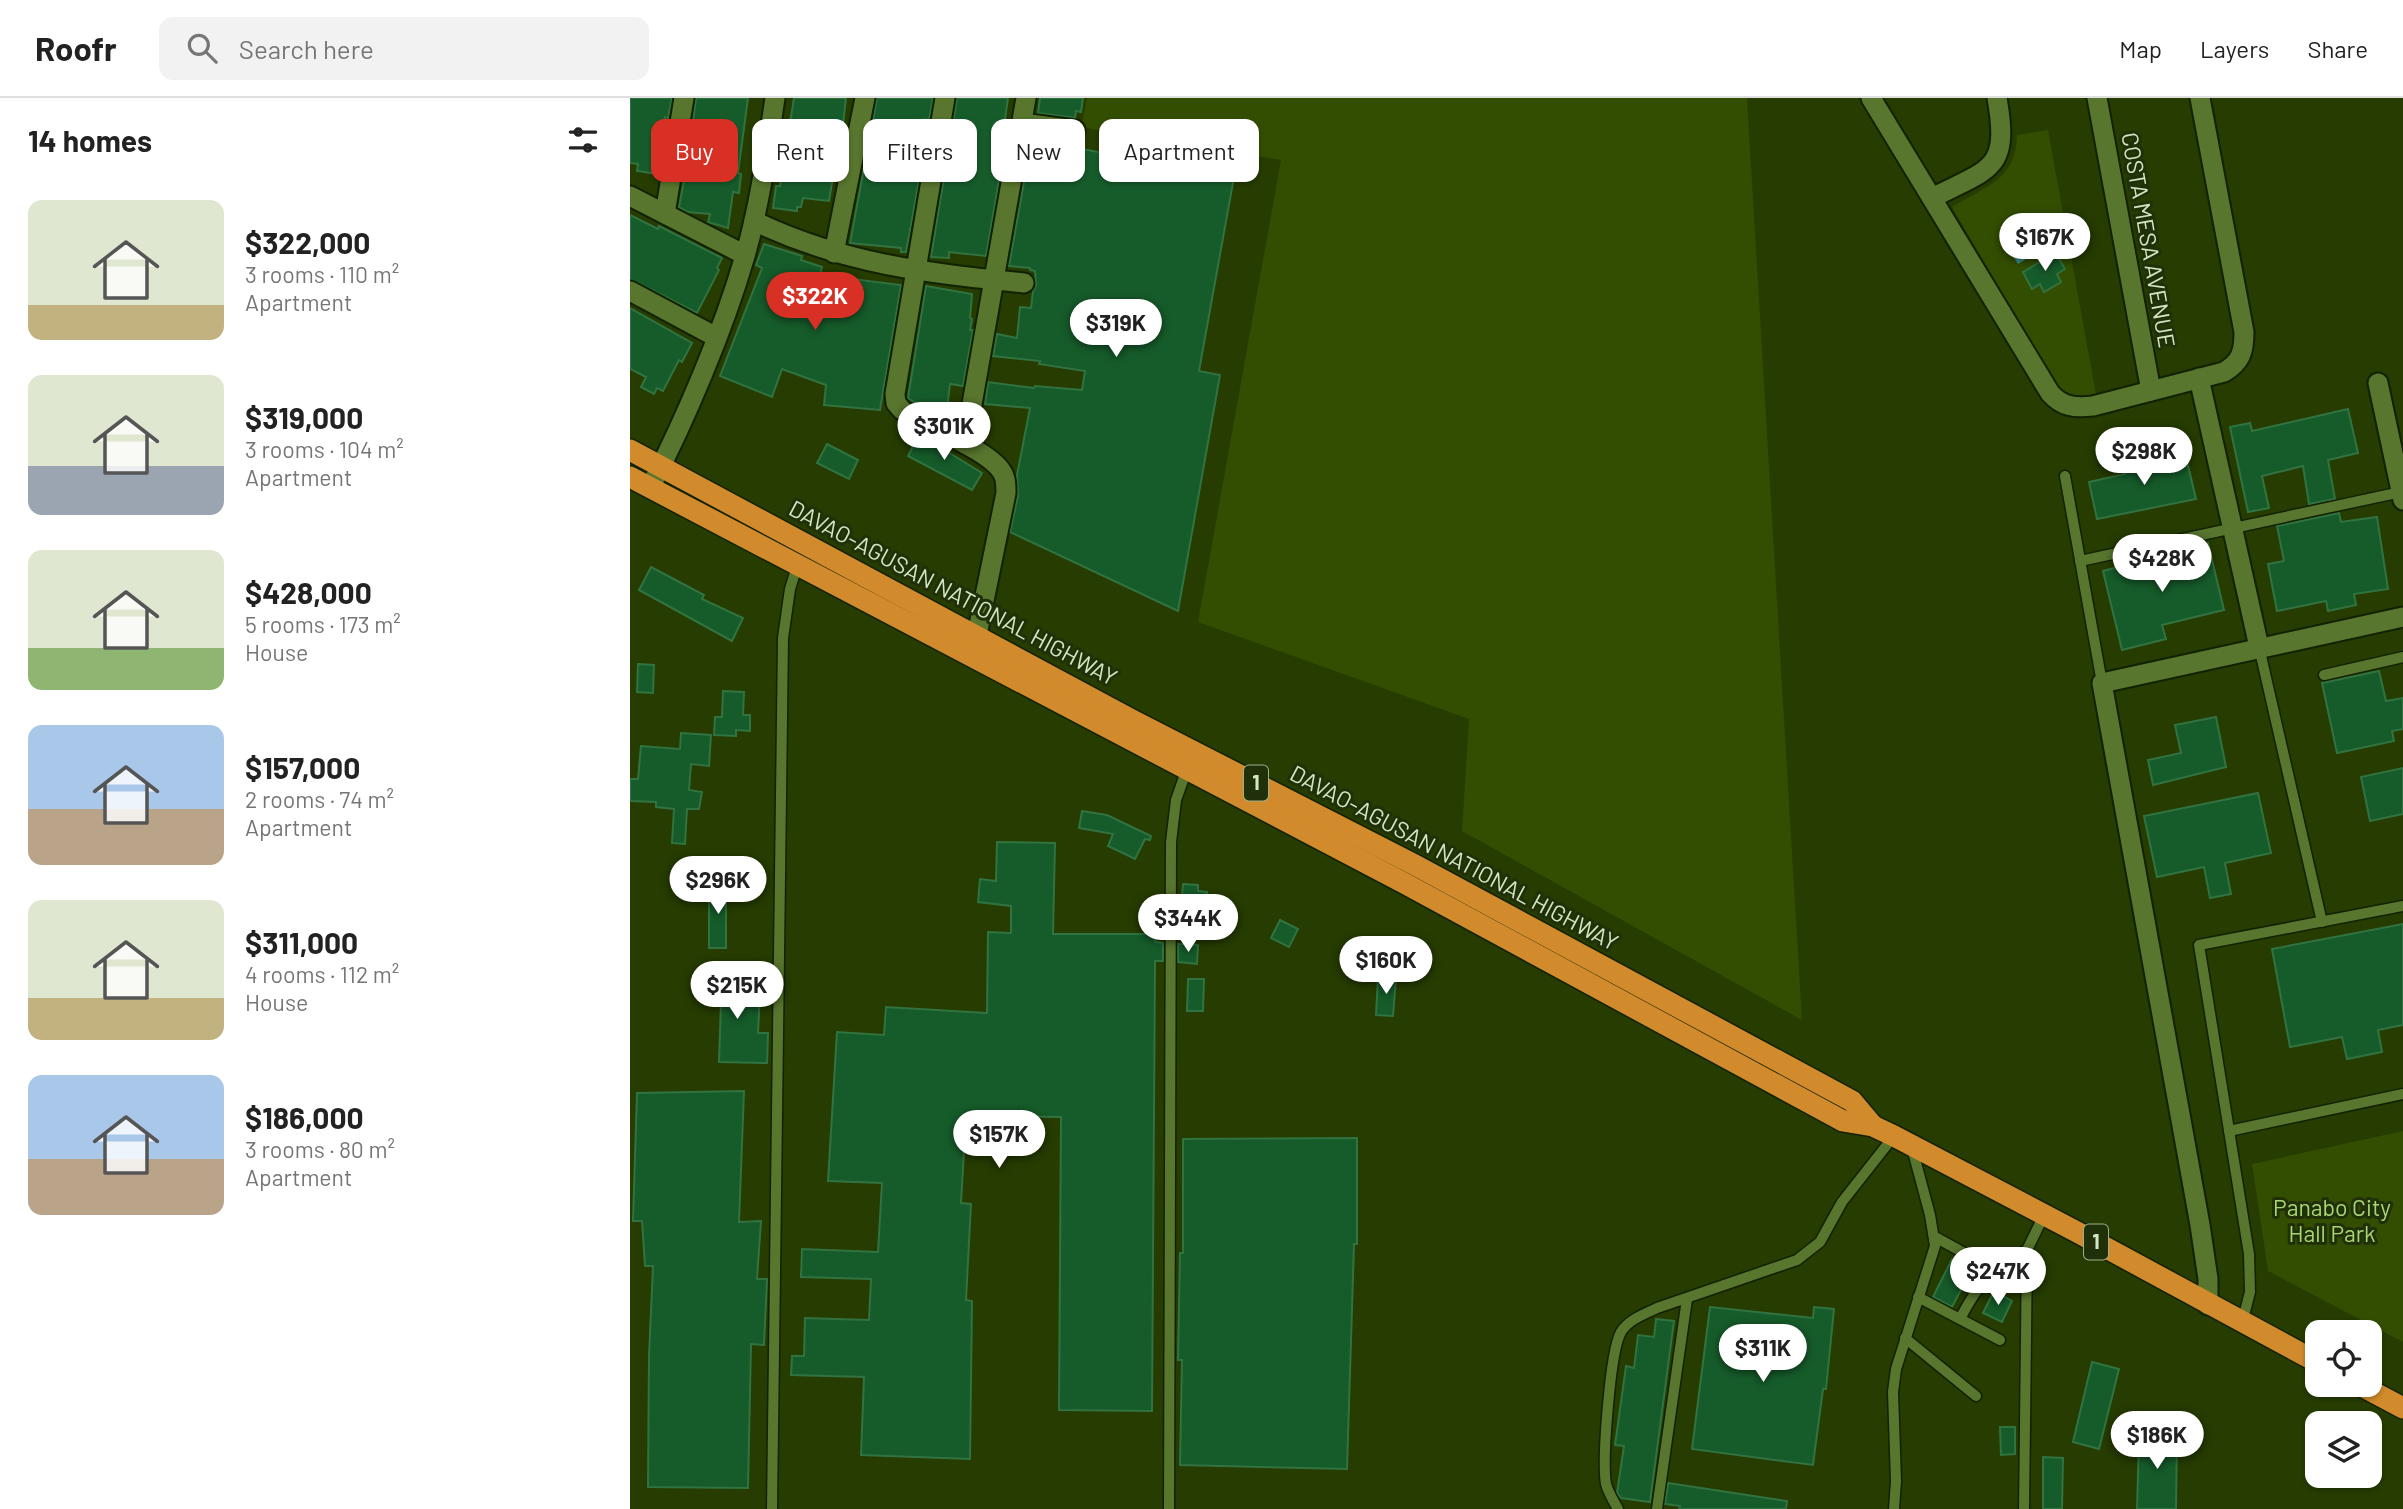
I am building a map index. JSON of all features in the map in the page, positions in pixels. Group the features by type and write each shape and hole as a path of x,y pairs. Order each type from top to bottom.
{"highway":[{"name":"DAVAO-AGUSAN NATIONAL HIGHWAY","path":"630,450 977,635 1404,883 1843,1121 1873,1126 1903,1141 2305,1356"},
{"name":"DAVAO-AGUSAN NATIONAL HIGHWAY","path":"630,477 797,565 1191,761 1415,864 1852,1101 1873,1126"},
{"path":"1404,883 1415,864"},
{"path":"2381,1397 2402,1409"}],"street":[{"path":"665,214 684,98"},
{"path":"650,488 716,337 745,256 754,221 775,98"},
{"path":"834,253 864,98"},
{"path":"945,98 896,380 896,403 909,415 995,463 1005,479 1006,493 977,635"},
{"path":"1023,119 1026,98"},
{"path":"1871,98 2057,401 2067,406 2093,406 2224,372 2242,357 2244,332 2200,98"},
{"path":"1932,198 1992,165 2000,152 2003,138 1997,98"},
{"name":"COSTA MESA AVENUE","path":"2097,98 2151,391"},
{"path":"965,444 1011,182"},
{"path":"630,196 745,256"},
{"path":"754,221 834,253 887,266 1024,283"},
{"path":"630,290 716,337"},
{"path":"2199,378 2259,647"},
{"path":"2378,383 2402,496"},
{"path":"2208,1305 2208,1279 2200,1225 2102,683 2403,617"}],"lane":[{"path":"2065,476 2102,683"},
{"path":"2080,561 2402,496"},
{"path":"772,1509 783,638 785,609 797,565 807,545"},
{"path":"2259,647 2322,922"},
{"path":"2324,675 2403,657"},
{"path":"1169,1509 1171,842 1176,800 1191,761"},
{"path":"2242,1323 2247,1309 2251,1275 2199,945 2403,906"},
{"path":"2229,1131 2403,1094"},
{"path":"1618,1509 1606,1485 1608,1400 1615,1351 1621,1332 1636,1317 1797,1260 1819,1242 1842,1202 1903,1141 1935,1237 1933,1256 1896,1369 1893,1392 1896,1480 1894,1509"},
{"path":"2024,1509 2027,1250 2044,1214"},
{"path":"1935,1237 1995,1270"},
{"path":"1960,1319 1974,1292 1995,1270 2027,1250"},
{"path":"1918,1297 2000,1340"},
{"path":"1657,1509 1687,1299"},
{"path":"1905,1338 1976,1396"}],"green space":[{"path":"1087,98 1747,98 1802,1020 1462,831 1469,719 1198,622 1281,160 1259,156 1259,119 1099,119 1099,130 1085,128 1085,119 1083,119"},
{"path":"2048,130 2096,394 2084,396 2066,392 2056,385 1952,207 1987,187 2005,172 2015,150 2017,135"},
{"name":"Panabo City Hall Park","path":"2403,1131 2403,1342 2382,1331 2382,1320 2361,1320 2268,1271 2252,1164"}],"water":[{"path":"2036,233 2044,248 2018,264 2009,250"}],"building":[{"path":"630,98 672,98 668,118 651,119 651,173 637,171 638,164 630,163"},
{"path":"696,98 748,98 738,173 738,119 693,119"},
{"path":"794,98 846,98 844,119 791,119"},
{"path":"877,98 933,98 929,119 873,119"},
{"path":"957,98 1008,98 1005,119 991,119 991,182 999,182 986,256 949,252 949,258 931,257 943,182 977,182 977,119 954,119"},
{"path":"1040,98 1083,98 1081,112 1076,111 1075,118 1038,113"},
{"path":"1085,150 1099,152 1099,182 1233,182 1199,371 1220,375 1178,611 1010,532 1018,495 1017,475 1030,408 985,404 988,382 1082,390 1085,371 1039,364 1040,361 993,356 997,334 1017,338 1020,307 1031,308 1036,285 1035,271 1009,266 1024,182 1085,182"},
{"path":"738,173 741,174 739,193 733,192 728,228 708,222 710,214 688,212 679,207 684,182 738,182"},
{"path":"863,173 863,182 919,182 906,252 901,252 901,248 850,243"},
{"path":"781,182 832,182 829,201 803,198 797,211 773,208 776,186 780,186"},
{"path":"630,215 658,229 659,226 722,258 717,268 719,270 697,313 630,279"},
{"path":"764,244 802,256 801,260 822,267 820,275 901,285 880,410 824,405 826,385 782,369 772,397 720,376 762,268 756,265"},
{"path":"2055,253 2065,269 2057,274 2061,282 2044,292 2040,284 2032,289 2023,272"},
{"path":"926,286 972,294 970,330 973,330 963,386 950,384 947,409 926,407 926,410 908,398"},
{"path":"630,308 692,343 682,362 679,360 663,391 657,388 654,394 641,387 646,377 630,369"},
{"path":"2348,409 2358,453 2328,460 2335,499 2309,504 2303,466 2262,476 2269,508 2248,512 2230,427 2250,423 2252,431"},
{"path":"919,434 941,445 940,447 982,473 972,490 908,456"},
{"path":"827,444 858,460 849,479 817,463"},
{"path":"2185,453 2196,499 2097,519 2089,482 2125,474 2124,466"},
{"path":"2339,513 2341,522 2377,517 2388,589 2354,594 2356,605 2328,611 2326,601 2277,611 2268,564 2284,561 2277,526"},
{"path":"2208,543 2224,610 2162,625 2166,639 2122,650 2103,571"},
{"path":"651,567 704,595 702,599 743,618 732,641 639,590"},
{"path":"638,664 654,665 653,693 637,692"},
{"path":"2379,671 2386,701 2403,698 2403,729 2392,731 2394,741 2337,753 2322,683"},
{"path":"723,691 744,692 743,715 750,715 750,731 736,730 736,736 714,735 715,717 722,717"},
{"path":"2216,717 2226,767 2153,785 2148,760 2181,753 2175,725"},
{"path":"681,733 711,735 709,766 691,764 689,790 702,792 699,809 687,809 685,844 672,843 674,809 656,807 656,802 630,801 630,779 638,779 641,746 680,749"},
{"path":"2403,768 2403,814 2370,821 2361,777"},
{"path":"2258,793 2271,853 2225,863 2231,894 2210,898 2204,867 2157,877 2144,816"},
{"path":"1082,811 1107,815 1151,836 1150,840 1145,839 1135,859 1108,846 1113,834 1079,828"},
{"path":"997,842 1055,843 1053,934 1155,934 1155,942 1163,943 1163,961 1155,961 1152,1411 1059,1410 1061,1117 966,1116 961,1203 971,1204 966,1300 972,1301 970,1459 861,1455 864,1377 791,1375 792,1356 804,1356 805,1318 869,1320 871,1279 801,1277 802,1249 878,1252 882,1183 828,1181 837,1032 884,1035 886,1007 987,1013 988,932 1011,933 1011,906 978,902 980,879 996,881"},
{"path":"1183,884 1198,885 1198,891 1207,892 1206,911 1181,909"},
{"path":"709,885 726,885 726,948 709,948"},
{"path":"1280,920 1298,929 1289,947 1271,938"},
{"path":"2403,924 2403,1025 2378,1030 2382,1052 2347,1059 2342,1037 2290,1047 2272,949"},
{"path":"1178,944 1198,945 1197,964 1178,962"},
{"path":"1378,977 1396,978 1393,1016 1376,1015"},
{"path":"698,978 740,978 739,986 744,986 744,992 760,993 758,1033 768,1033 767,1063 719,1062 721,1002 716,1002 716,993 697,993"},
{"path":"1188,979 1204,979 1203,1011 1187,1011"},
{"path":"744,1091 739,1222 761,1221 757,1279 767,1279 764,1345 751,1344 748,1488 648,1487 653,1266 645,1266 642,1221 633,1221 637,1093"},
{"path":"1357,1138 1357,1244 1354,1244 1347,1469 1180,1465 1182,1360 1178,1360 1180,1253 1183,1253 1183,1139"},
{"path":"1952,1259 1972,1269 1952,1307 1933,1297"},
{"path":"1994,1291 2012,1301 2002,1322 1983,1313"},
{"path":"1710,1307 1813,1318 1814,1307 1834,1309 1826,1389 1823,1389 1813,1465 1692,1449"},
{"path":"1656,1319 1674,1321 1650,1502 1621,1498 1617,1493 1624,1446 1615,1445 1626,1366 1634,1368 1638,1335 1654,1337"},
{"path":"2092,1362 2119,1369 2099,1449 2073,1442"},
{"path":"2000,1427 2015,1427 2015,1454 2001,1455"},
{"path":"2147,1433 2177,1433 2176,1509 2137,1509 2139,1439"},
{"path":"2043,1457 2063,1458 2062,1509 2043,1509"},
{"path":"1668,1483 1787,1501 1786,1509 1679,1509 1680,1506 1665,1504"}]}
